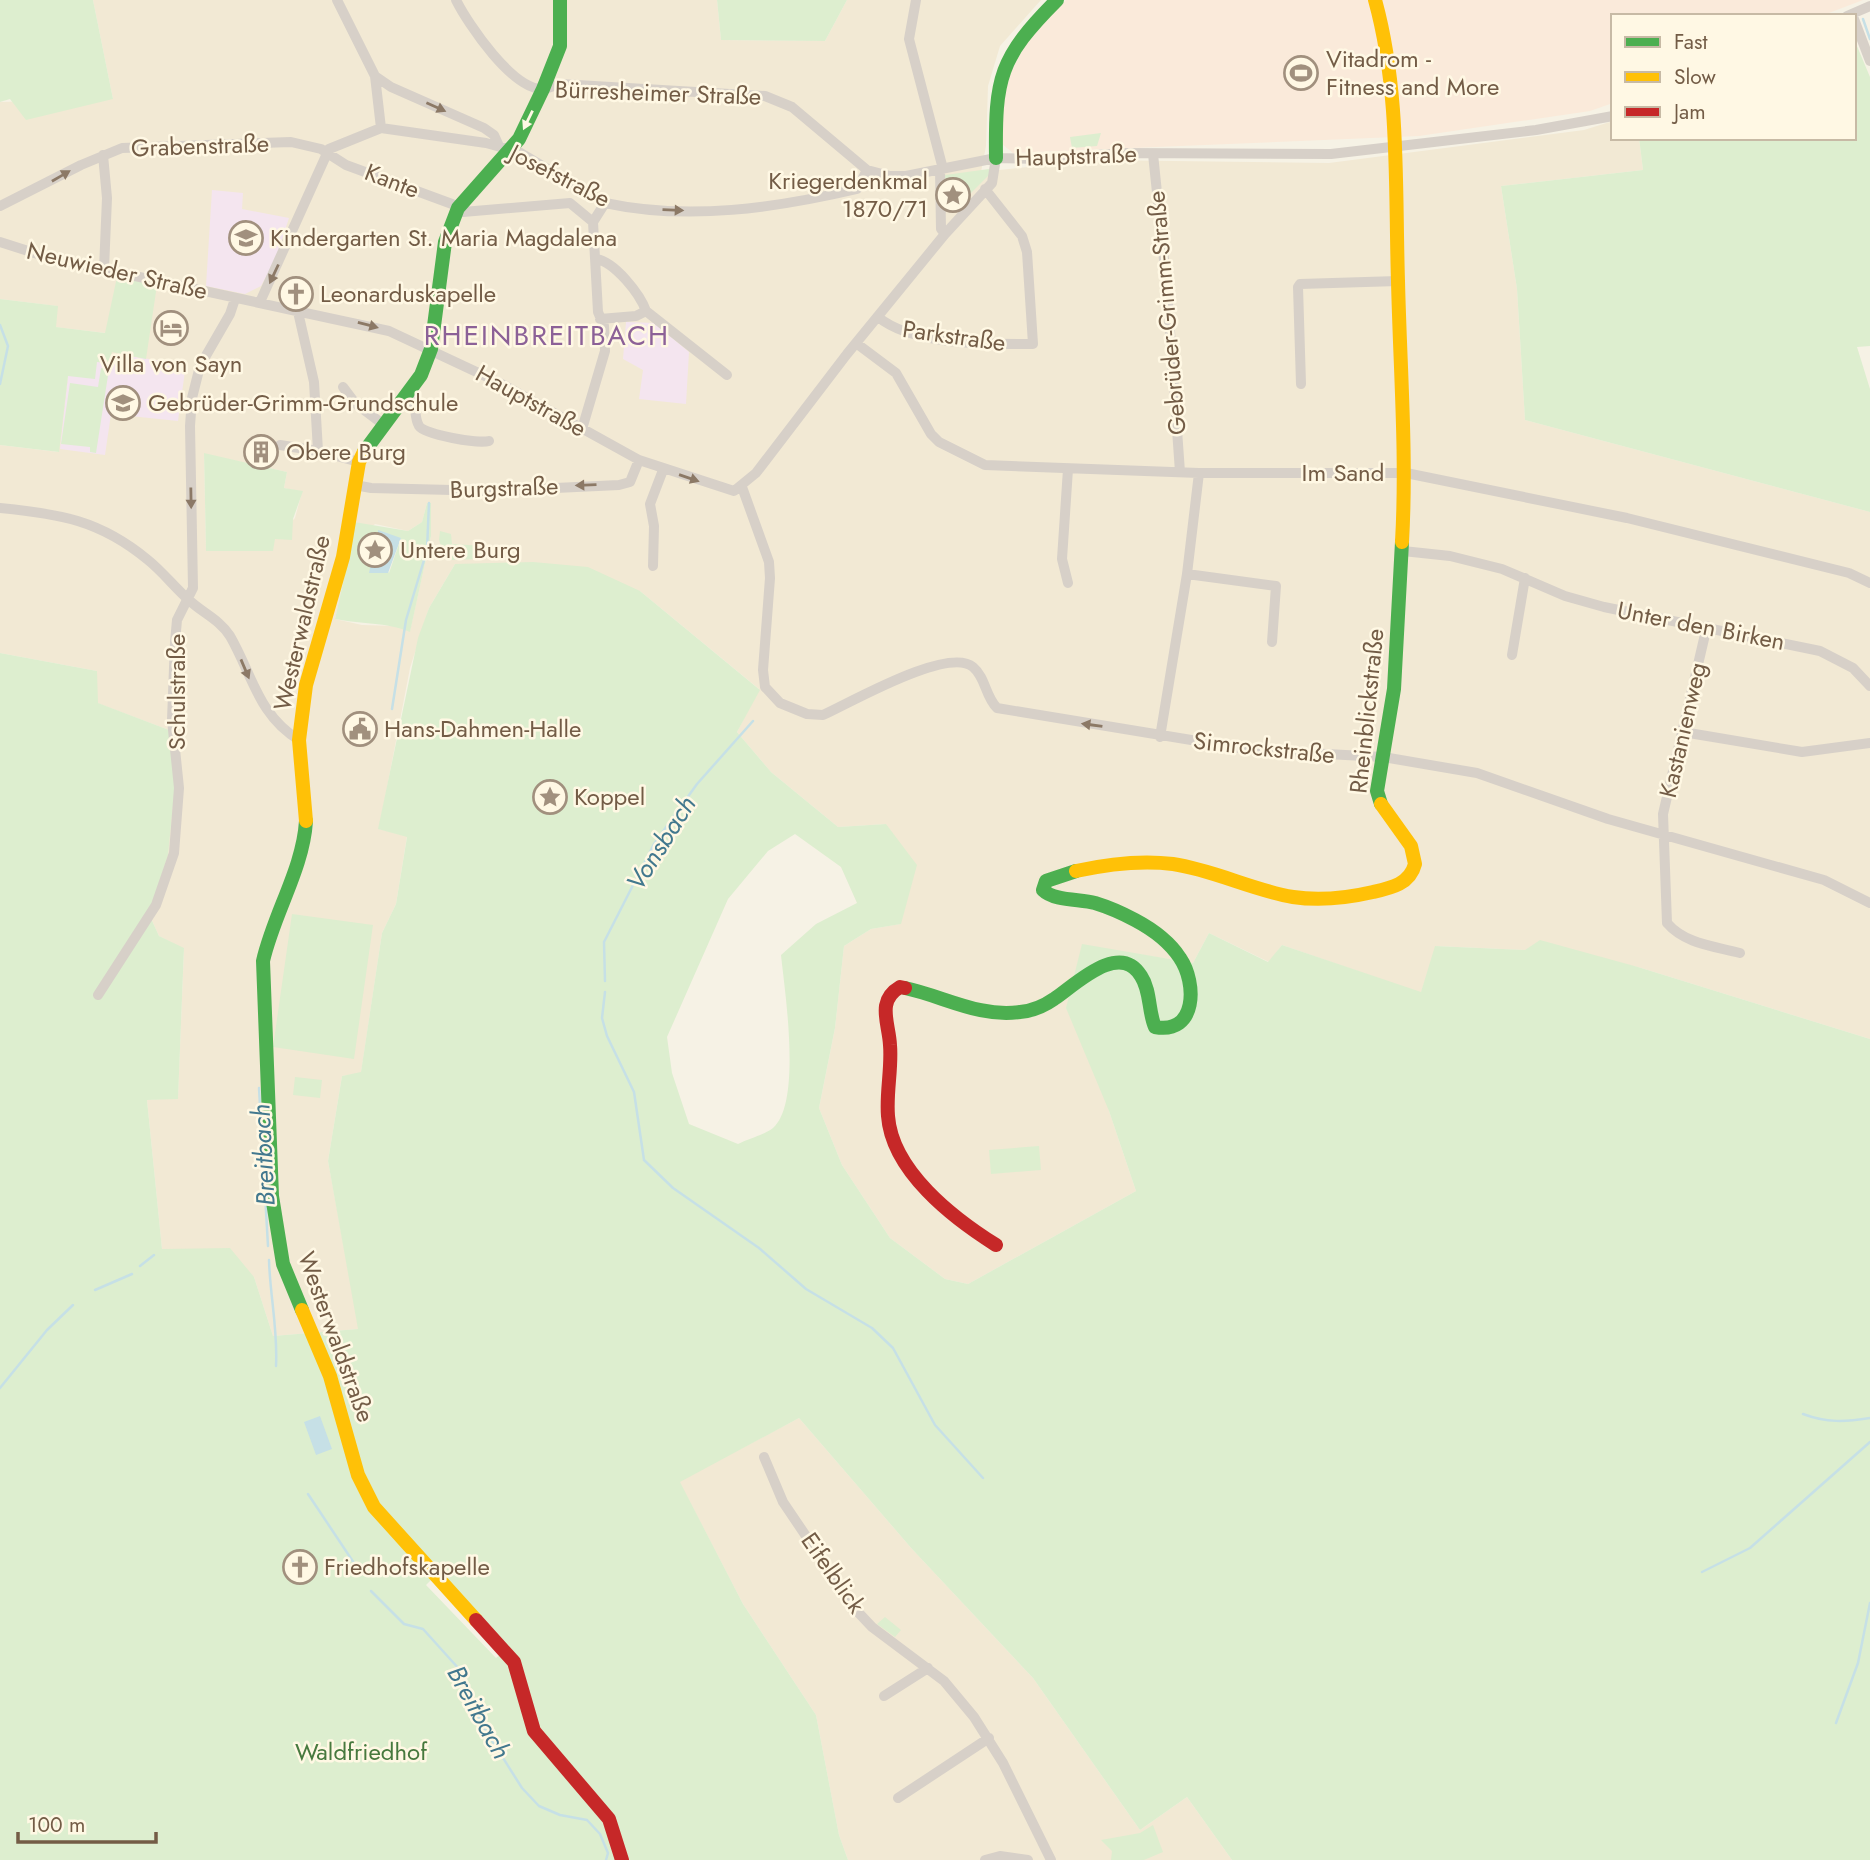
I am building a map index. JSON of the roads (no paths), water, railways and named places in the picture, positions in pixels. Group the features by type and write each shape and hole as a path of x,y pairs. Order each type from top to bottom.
{"street":[{"path":"337,0 375,76 381,128"},
{"path":"456,0 466,21 501,63 520,79 543,89"},
{"path":"458,208 505,148 543,89 560,46 560,0"},
{"path":"916,0 909,39 941,169 941,229 945,234"},
{"path":"867,170 890,176 906,176 996,158 996,100 1003,75 1026,34 1057,0"},
{"name":"Rheinblickstraße","path":"996,1245 963,1224 929,1191 892,1136 888,1117 890,1042 883,1002 887,995 900,987 921,990 966,1006 1012,1014 1047,1004 1093,968 1108,963 1126,964 1137,969 1144,978 1151,1018 1155,1027 1164,1031 1177,1027 1183,1021 1191,996 1188,968 1177,951 1144,926 1098,905 1047,894 1043,890 1046,881 1097,866 1142,863 1193,868 1281,894 1352,897 1399,886 1409,877 1415,864 1413,850 1378,804 1377,791 1394,689 1406,473 1396,148 1382,25 1375,0"},
{"path":"1856,28 1870,61"},
{"path":"375,76 391,87 484,128 505,148"},
{"name":"Bürresheimer Straße","path":"543,89 560,85 765,96 792,107 867,170"},
{"name":"Hauptstraße","path":"235,299 360,323 431,348 639,460 726,491 742,487 856,343 985,189 995,176 996,158 1020,160 1096,154 1321,154 1396,148 1536,130 1611,116"},
{"name":"Josefstraße","path":"327,153 333,146 381,128 505,148 606,203 668,210 719,211 782,206 857,189 867,170"},
{"name":"Grabenstraße","path":"0,206 103,155 139,145 291,142 327,153"},
{"path":"260,302 327,153"},
{"name":"Kante","path":"327,153 346,165 471,213 570,203 593,222"},
{"name":"Gebrüder-Grimm-Straße","path":"1153,154 1167,289 1180,472"},
{"path":"103,155 107,198 104,268"},
{"name":"Parkstraße","path":"878,317 899,330 956,341 1033,344 1027,252 1022,236 985,189"},
{"path":"582,429 593,400 600,360 605,351 593,222 606,203"},
{"name":"Westerwaldstraße","path":"458,208 443,252 431,348 409,395 359,462 343,557 306,685 299,740 307,811 305,844 270,930 263,961 264,1051 272,1196 283,1264 330,1376 358,1475 374,1507 514,1662 534,1731 609,1819 622,1860"},
{"name":"Neuwieder Straße","path":"0,242 47,257 235,299"},
{"path":"596,259 605,261 621,277 640,299 646,312 727,375"},
{"path":"1301,384 1300,284 1398,281"},
{"name":"Schulstraße","path":"98,995 156,905 174,853 179,788 172,720 175,642 177,620 189,601 193,588 190,426 200,366 230,314 235,299"},
{"path":"300,312 314,382 318,451"},
{"path":"600,319 636,316 646,312"},
{"name":"Im Sand","path":"856,343 897,373 931,434 939,442 985,465 1199,473 1406,473 1676,529 1849,573 1870,583"},
{"path":"343,387 355,403 384,425"},
{"path":"409,395 414,400 418,425 424,431 465,440 489,441"},
{"path":"280,446 318,451 359,462"},
{"name":"Burgstraße","path":"355,485 503,491 624,485 632,479 639,460"},
{"path":"1068,469 1062,559 1068,583"},
{"path":"653,566 654,526 650,504 663,470"},
{"path":"1160,737 1187,574 1199,473"},
{"name":"Simrockstraße","path":"742,487 769,562 762,680 772,698 807,714 823,715 921,670 945,663 971,665 997,708 1160,737 1252,750 1384,757 1477,773 1608,819 1824,880 1870,903"},
{"path":"0,508 61,514 99,529 149,561 189,601 208,614 229,635 256,695 271,718 299,740"},
{"name":"Unter den Birken","path":"1403,551 1450,556 1525,578 1565,596 1604,607 1820,651 1853,668 1870,686"},
{"path":"1187,574 1276,586 1272,642"},
{"path":"1512,655 1525,578"},
{"name":"Kastanienweg","path":"1661,834 1662,814 1707,626"},
{"path":"1683,732 1802,752 1870,743"},
{"path":"1661,834 1667,923 1676,933 1687,939 1740,953"},
{"name":"Eifelblick","path":"764,1457 783,1502 856,1610 872,1627 944,1681 989,1738 1051,1860"},
{"path":"884,1696 928,1668"},
{"path":"898,1798 989,1738"},
{"path":"985,1860 1000,1856 1028,1860"}],"water":[{"path":"378,530 401,538 388,573 369,573 371,564 384,564 390,539 378,538"},
{"path":"320,1416 332,1449 316,1455 304,1422"}],"waterway":[{"path":"1863,19 1870,39"},
{"path":"0,325 8,346 0,384"},
{"name":"Breitbach","path":"392,709 406,620 427,550 429,503"},
{"name":"Vonsbach","path":"605,981 604,942 654,844 697,784 753,721"},
{"path":"605,992 602,1018 607,1036 634,1092 644,1160 673,1188 759,1248 806,1289 872,1328 893,1348 935,1425 983,1478"},
{"name":"Breitbach","path":"259,1088 268,1246"},
{"path":"140,1266 154,1255"},
{"name":"Breitbach","path":"269,1260 276,1366"},
{"path":"95,1290 132,1274"},
{"path":"0,1388 47,1330 73,1305"},
{"path":"1803,1414 1836,1421 1870,1418"},
{"path":"1702,1572 1750,1548 1870,1442"},
{"name":"Breitbach","path":"308,1494 358,1569"},
{"name":"Breitbach","path":"371,1591 404,1624 423,1629 460,1670 481,1723 522,1788 539,1806 560,1815 587,1820 600,1834 608,1853 606,1860"},
{"path":"1836,1723 1858,1663 1870,1603"}],"place":[{"name":"Vitadrom - Fitness and More","path":"1301,73"},
{"name":"Kriegerdenkmal 1870/71","path":"953,195"},
{"name":"Kindergarten St. Maria Magdalena","path":"246,238"},
{"name":"Leonarduskapelle","path":"296,294"},
{"name":"Villa von Sayn","path":"171,328"},
{"name":"Gebrüder-Grimm-Grundschule","path":"123,403"},
{"name":"Obere Burg","path":"261,452"},
{"name":"Untere Burg","path":"375,550"},
{"name":"Hans-Dahmen-Halle","path":"360,729"},
{"name":"Koppel","path":"550,797"},
{"name":"Friedhofskapelle","path":"300,1567"}],"district":[{"name":"RHEINBREITBACH","path":"547,335"}],"park label":[{"name":"Waldfriedhof","path":"361,1752"}]}
